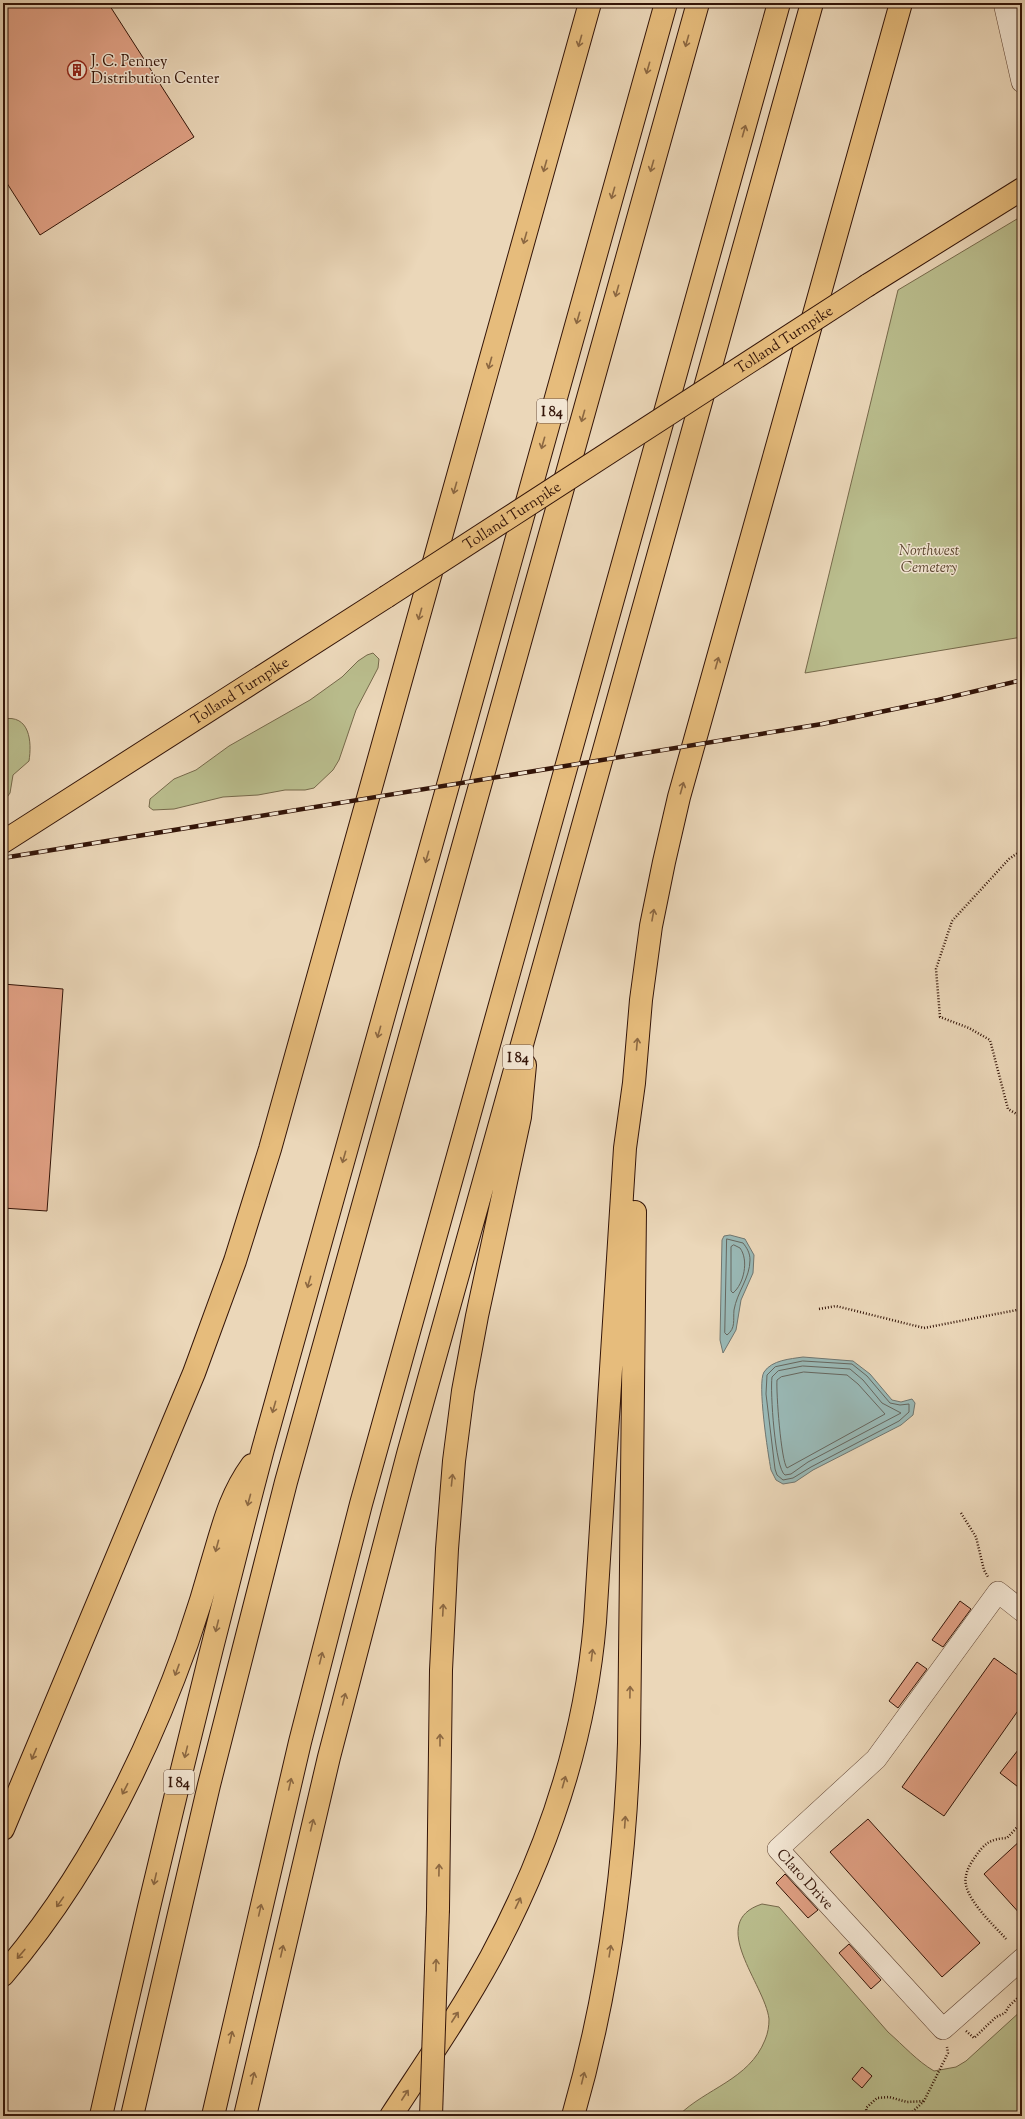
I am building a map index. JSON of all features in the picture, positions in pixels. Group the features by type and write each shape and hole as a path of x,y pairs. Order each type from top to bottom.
{"main road":[{"path":"3,1828 194,1373 238,1254 270,1150 590,3"},
{"name":"I 84","path":"101,2116 161,1854 263,1449 666,3"},
{"path":"132,2116 209,1785 286,1482 698,3"},
{"path":"212,2116 298,1750 361,1504 779,3"},
{"name":"I 84","path":"245,2116 300,1874 371,1593 524,1032 812,3"},
{"path":"391,2116 479,1978 511,1918 535,1867 553,1818 581,1718 588,1683 594,1636 625,1148 634,1083 646,962 656,901 671,829 901,3"},
{"name":"Tolland Turnpike","path":"3,842 868,285 1022,189"},
{"path":"431,2116 438,1909 441,1670 451,1489 459,1417 472,1342 520,1117 524,1081 524,1032"},
{"path":"573,2116 597,2019 608,1960 621,1870 628,1783 636,1147 634,1083"},
{"path":"3,1975 38,1932 65,1895 93,1849 148,1743 188,1639 228,1507 246,1472 263,1449"}],"street":[{"path":"1004,3 1022,82"},
{"path":"1020,3 1022,10"},
{"path":"998,1592 1022,1611"},
{"name":"Claro Drive","path":"949,2024 778,1850 876,1760 998,1592"},
{"path":"949,2024 1022,1959"}],"path":[{"path":"1022,850 1009,858 952,921 936,969 940,1017 969,1028 990,1040 1008,1109 1022,1117"},
{"path":"819,1309 836,1306 924,1328 1022,1309"},
{"path":"961,1513 976,1537 984,1570 998,1592"},
{"path":"1006,1939 971,1899 966,1888 965,1878 969,1866 981,1849 992,1839 1007,1838 1022,1822"},
{"path":"908,2116 924,2101 948,2053 949,2024 974,2038 996,2017 1005,2013 1009,2006 1022,1994"},
{"path":"867,2116 866,2108 877,2098 889,2097 907,2102 924,2101"}],"green space":[{"name":"Northwest Cemetery","path":"1022,216 1022,637 805,673 898,290"},
{"path":"373,653 379,659 378,668 356,710 339,760 333,770 314,788 305,790 285,790 258,795 223,797 174,809 153,810 149,807 150,799 174,779 196,770 229,746 310,700 342,677 358,661"},
{"path":"3,719 19,721 24,725 29,738 30,754 29,761 13,775 10,793 3,803"},
{"path":"762,1904 779,1907 888,2032 916,2058 934,2071 956,2067 966,2061 1022,2010 1022,2116 678,2116 689,2106 738,2074 749,2065 758,2054 767,2035 769,2019 765,2005 743,1955 739,1939 739,1925 746,1913"}],"water":[{"path":"730,1235 745,1239 754,1255 753,1273 741,1300 736,1330 723,1353 720,1340 722,1240 724,1236"},
{"path":"803,1357 853,1361 870,1374 892,1400 901,1402 912,1399 915,1403 913,1415 901,1425 813,1470 795,1482 783,1484 776,1480 771,1470 762,1404 762,1379 764,1372 772,1365 787,1359"}],"building":[{"name":"J. C. Penney Distribution Center","path":"3,3 108,3 194,137 40,235 3,177"},
{"path":"3,984 63,989 47,1211 3,1208"},
{"path":"960,1601 971,1609 943,1647 932,1640"},
{"path":"994,1658 1022,1678 1022,1705 944,1816 902,1787"},
{"path":"917,1662 927,1669 898,1708 889,1701"},
{"path":"1022,1745 1022,1790 1000,1773"},
{"path":"868,1819 980,1943 942,1977 830,1852"},
{"path":"1022,1839 1022,1916 984,1874"},
{"path":"785,1874 818,1910 808,1918 776,1883"},
{"path":"849,1944 881,1980 871,1989 839,1953"},
{"path":"862,2067 872,2076 862,2088 852,2079"}],"railway":[{"path":"3,858 822,724 938,700 1022,680"}],"place":[{"name":"J. C. Penney Distribution Center","path":"77,70"}]}
